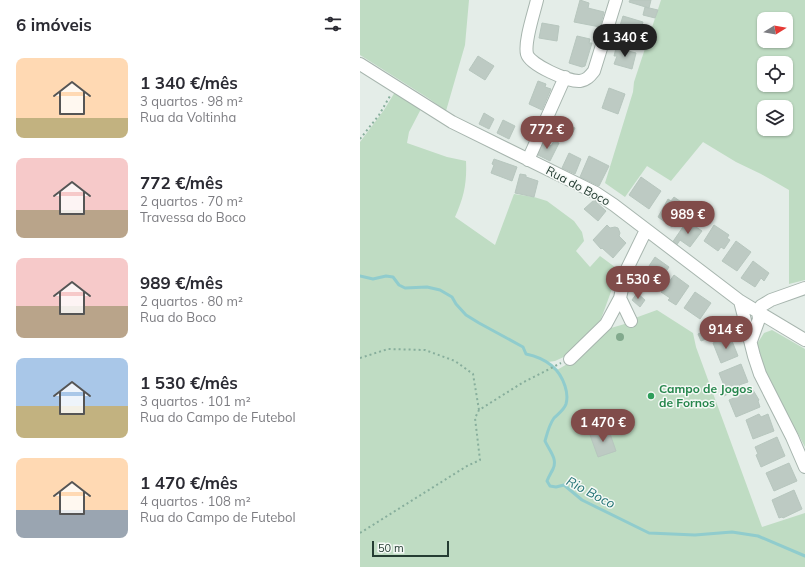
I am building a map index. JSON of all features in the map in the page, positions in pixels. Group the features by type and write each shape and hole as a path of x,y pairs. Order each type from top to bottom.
{"street":[{"path":"537,0 526,47 527,56 532,62 545,69 579,81 588,78 594,71 616,0"},
{"name":"Rua do Boco","path":"360,64 452,122 596,193 614,205 740,301 805,340"},
{"path":"528,160 565,77"},
{"path":"565,361 606,324 620,298 626,271 646,230"},
{"path":"751,341 758,319 758,311 762,306 771,300 805,288"},
{"path":"620,298 632,321"},
{"path":"740,301 760,374 792,437 805,467"}],"path":[{"path":"360,139 379,114 396,86"},
{"path":"360,358 388,349 425,350 455,361 473,374 479,410"},
{"path":"360,533 467,466 480,460 474,418 479,410 522,383 565,361"}],"green space":[{"path":"360,0 469,0 465,45 446,111 360,55"},
{"path":"661,0 805,0 805,280 789,284 789,190 736,162 703,142 671,181 647,166 625,197 605,183 633,92 634,82"},
{"path":"395,92 421,109 409,132 407,143 447,157 466,161 464,190 461,203 455,217 495,245 514,194 534,197 547,201 574,221 582,232 584,241 576,251 590,267 600,256 619,270 598,327 568,355 555,361 548,362 557,370 574,360 611,328 628,323 635,318 657,310 693,333 696,347 762,527 805,513 805,567 360,567 360,142 384,110"},
{"path":"772,330 805,349 805,447 767,376 757,344 764,333"}],"building":[{"path":"580,0 589,3 588,8 604,12 600,27 574,22"},
{"path":"630,0 651,0 649,8 629,2"},
{"path":"645,7 658,10 655,18 643,15"},
{"path":"623,16 643,22 638,38 618,32"},
{"path":"542,23 559,26 557,41 539,38"},
{"path":"577,36 590,39 589,43 592,43 585,66 582,67 569,63"},
{"path":"616,48 636,53 632,69 614,64 617,56 614,56"},
{"path":"478,56 494,66 485,80 469,70"},
{"path":"538,81 546,84 545,87 551,89 542,110 529,104"},
{"path":"609,88 625,94 618,114 602,108"},
{"path":"484,113 494,119 489,129 479,124"},
{"path":"553,117 575,128 571,136 559,130 561,126 552,121"},
{"path":"503,120 515,126 509,139 497,133"},
{"path":"543,141 551,146 554,141 559,143 550,161 536,154"},
{"path":"569,153 581,159 575,174 562,168"},
{"path":"589,156 609,166 599,186 580,177"},
{"path":"494,159 517,167 512,181 491,173 494,165 492,164"},
{"path":"520,174 526,175 526,177 538,181 534,197 515,193"},
{"path":"641,177 661,191 649,209 629,195"},
{"path":"674,197 687,206 672,227 658,217 668,199 671,201"},
{"path":"594,200 606,211 598,221 584,209"},
{"path":"687,221 702,231 690,247 680,240 676,246 672,243"},
{"path":"607,225 610,228 618,228 620,233 619,236 626,243 613,258 602,248 601,249 593,240"},
{"path":"714,225 729,235 727,238 730,240 724,249 721,247 718,251 704,241"},
{"path":"736,241 751,252 737,271 722,261"},
{"path":"655,257 669,267 653,291 639,281"},
{"path":"753,261 769,273 764,281 761,278 755,287 741,278"},
{"path":"674,275 689,286 676,305 668,300 670,298 661,292 662,291 659,288 665,279 669,282"},
{"path":"695,292 711,303 700,319 684,308"},
{"path":"637,293 645,300 640,307 632,300"},
{"path":"727,318 731,329 701,341 698,334 704,331 703,328"},
{"path":"730,336 738,356 721,363 713,343"},
{"path":"741,364 748,382 739,385 740,387 729,391 730,393 724,396 722,390 725,388 719,373"},
{"path":"753,390 759,400 760,407 736,417 729,400"},
{"path":"759,414 761,417 768,414 774,431 753,439 746,420"},
{"path":"608,428 616,451 598,457 590,435"},
{"path":"777,437 785,456 761,467 756,455 758,454 755,447"},
{"path":"789,463 797,481 774,491 766,473"},
{"path":"794,490 802,509 783,518 779,518 772,500"}],"waterway":[{"name":"Rio Boco","path":"360,276 373,279 386,276 393,277 399,285 405,288 427,287 440,290 452,297 466,315 523,347 526,354 545,361 555,369 562,379 566,390 567,401 562,410 554,418 548,430 545,441 554,458 553,469 547,481 550,486 556,487 564,485 582,500 649,533 695,535 732,532 758,536 805,556"}],"place":[{"name":"Campo de Jogos de Fornos","path":"651,396"}]}
